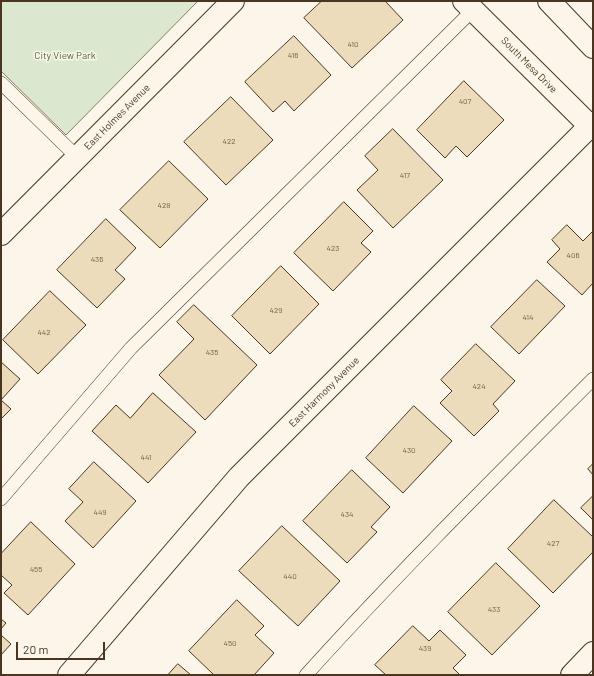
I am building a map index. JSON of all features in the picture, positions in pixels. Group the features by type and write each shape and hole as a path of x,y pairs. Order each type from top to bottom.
{"street":[{"name":"East Holmes Avenue","path":"1,234 233,1"},
{"path":"549,1 593,47"},
{"name":"South Mesa Drive","path":"469,5 592,126"},
{"name":"East Harmony Avenue","path":"69,675 239,477 592,126"},
{"path":"572,675 593,653"}],"lane":[{"path":"1,499 131,348 469,5"},
{"path":"1,83 77,157"},
{"path":"306,675 343,634 466,506 593,379"}],"green space":[{"name":"City View Park","path":"1,1 198,1 66,135 1,71"}],"building":[{"path":"322,1 385,1 403,20 352,68 304,18"},
{"path":"294,36 331,75 294,111 285,101 273,112 245,82"},
{"path":"464,81 504,120 467,157 456,146 445,158 417,130"},
{"path":"231,97 273,140 226,185 184,142"},
{"path":"393,129 443,180 393,228 357,190 378,170 365,156"},
{"path":"169,161 208,199 160,248 120,210"},
{"path":"344,202 373,231 361,243 371,252 333,291 294,253"},
{"path":"106,219 136,248 115,270 125,279 97,308 57,270"},
{"path":"567,225 583,241 593,231 593,283 582,295 547,262 560,249 552,240"},
{"path":"281,266 319,304 270,354 232,316"},
{"path":"537,280 565,306 519,354 491,327"},
{"path":"50,291 86,325 38,374 3,340"},
{"path":"194,305 257,365 205,420 159,375 194,339 177,322"},
{"path":"476,344 515,381 493,404 499,411 474,436 440,403 452,391 441,380"},
{"path":"1,362 20,379 1,400"},
{"path":"153,393 196,432 148,483 92,431 116,405 130,418"},
{"path":"1,400 11,409 1,419"},
{"path":"414,406 452,441 403,493 366,458"},
{"path":"94,462 136,501 93,548 65,521 83,502 69,489"},
{"path":"593,464 593,475 588,469"},
{"path":"352,470 390,507 371,527 377,532 347,563 303,521"},
{"path":"593,496 593,520 581,508"},
{"path":"554,500 593,537 593,552 553,593 508,549"},
{"path":"31,522 75,564 28,615 4,593 12,585 1,575 1,554"},
{"path":"282,526 340,581 298,626 239,571"},
{"path":"496,563 540,606 492,655 448,612"},
{"path":"237,600 264,626 255,635 274,653 254,675 214,675 189,651"},
{"path":"1,619 6,623 1,629"},
{"path":"413,626 429,641 440,630 466,655 453,668 460,675 386,675 375,665"},
{"path":"1,635 11,644 1,655"},
{"path":"178,664 191,675 168,675"}]}
